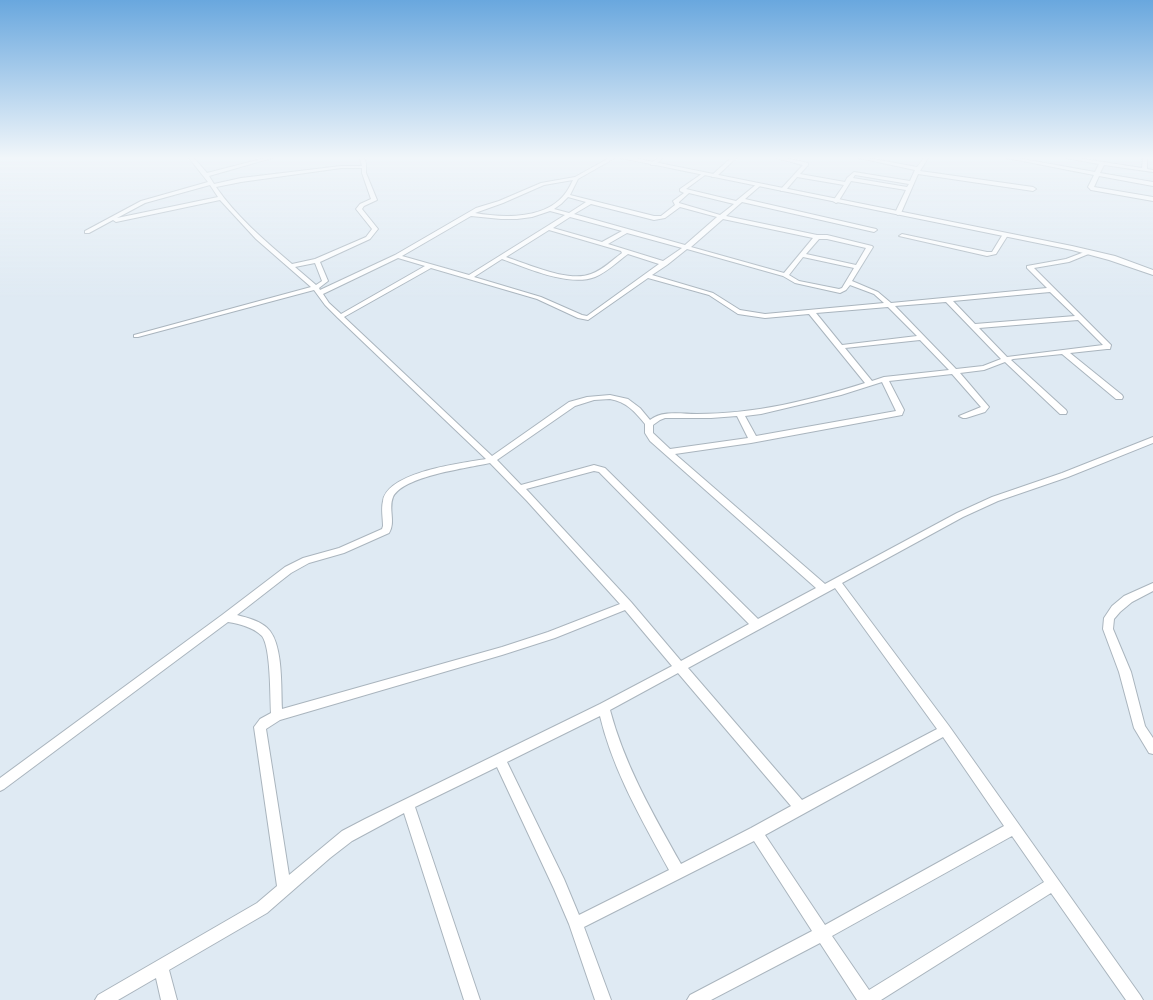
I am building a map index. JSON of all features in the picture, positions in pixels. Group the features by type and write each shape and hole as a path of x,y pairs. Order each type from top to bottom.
{"street":[{"path":"87,232 137,205"},
{"path":"112,220 189,205"},
{"path":"226,205 258,238 317,290 340,317 386,362 492,460 520,488 626,605 800,808"},
{"path":"290,266 317,261 368,238 375,230 373,225 359,210 363,205"},
{"path":"136,336 317,290 397,256 478,209 492,205"},
{"path":"471,214 504,218 519,217 534,215 555,205"},
{"path":"468,278 586,205"},
{"path":"549,209 688,246 785,275 796,282 834,290 844,289 865,256 869,246 817,237 679,205 663,217 654,218 601,205"},
{"path":"397,256 428,267 539,298 584,318 592,317 665,264 736,205"},
{"path":"757,205 874,230"},
{"path":"858,205 1089,252 1153,273"},
{"path":"898,213 902,205"},
{"path":"548,228 665,264"},
{"path":"604,244 628,230"},
{"path":"902,236 987,254 994,253 1005,235"},
{"path":"785,275 817,237"},
{"path":"501,257 562,276 579,277 592,276 626,252"},
{"path":"649,424 656,418 665,416 711,416 761,412 841,393 869,382 884,379 984,368 1005,359 1107,347 1107,345 1029,267 1067,261 1089,252"},
{"path":"801,255 857,267"},
{"path":"317,261 325,281 317,290"},
{"path":"340,317 428,267"},
{"path":"648,276 711,294 738,312 765,316 1051,290"},
{"path":"848,282 876,293 889,304 954,371 984,407 982,410 963,416"},
{"path":"948,300 1005,359 1063,412"},
{"path":"810,311 869,382"},
{"path":"974,326 1079,318"},
{"path":"839,347 922,338"},
{"path":"1064,353 1119,397"},
{"path":"668,452 899,414 900,410 884,379"},
{"path":"0,785 226,618 288,570 306,560 341,551 386,531 388,526 387,501 390,494 398,486 427,473 492,460 572,404 586,399 601,397 628,403 649,424 650,435 824,589"},
{"path":"740,414 752,439"},
{"path":"103,1000 262,908 347,836 499,758 604,708 960,515 995,499 1065,475 1153,440"},
{"path":"520,488 594,468 602,470 757,625"},
{"path":"836,582 945,730 1135,1000"},
{"path":"1153,587 1128,599 1116,609 1110,618 1108,629 1125,672 1140,728 1153,749"},
{"path":"284,888 260,727 264,723 277,716 502,651 551,635 626,605"},
{"path":"226,618 238,619 258,627 268,638 272,652 277,716"},
{"path":"604,708 612,743 625,773 678,872"},
{"path":"576,924 756,833 945,730"},
{"path":"499,758 559,884 576,924 603,1000"},
{"path":"408,804 472,1000"},
{"path":"695,1000 822,934 1013,828"},
{"path":"756,833 866,1000 1053,884"},
{"path":"161,967 169,1000"}]}
